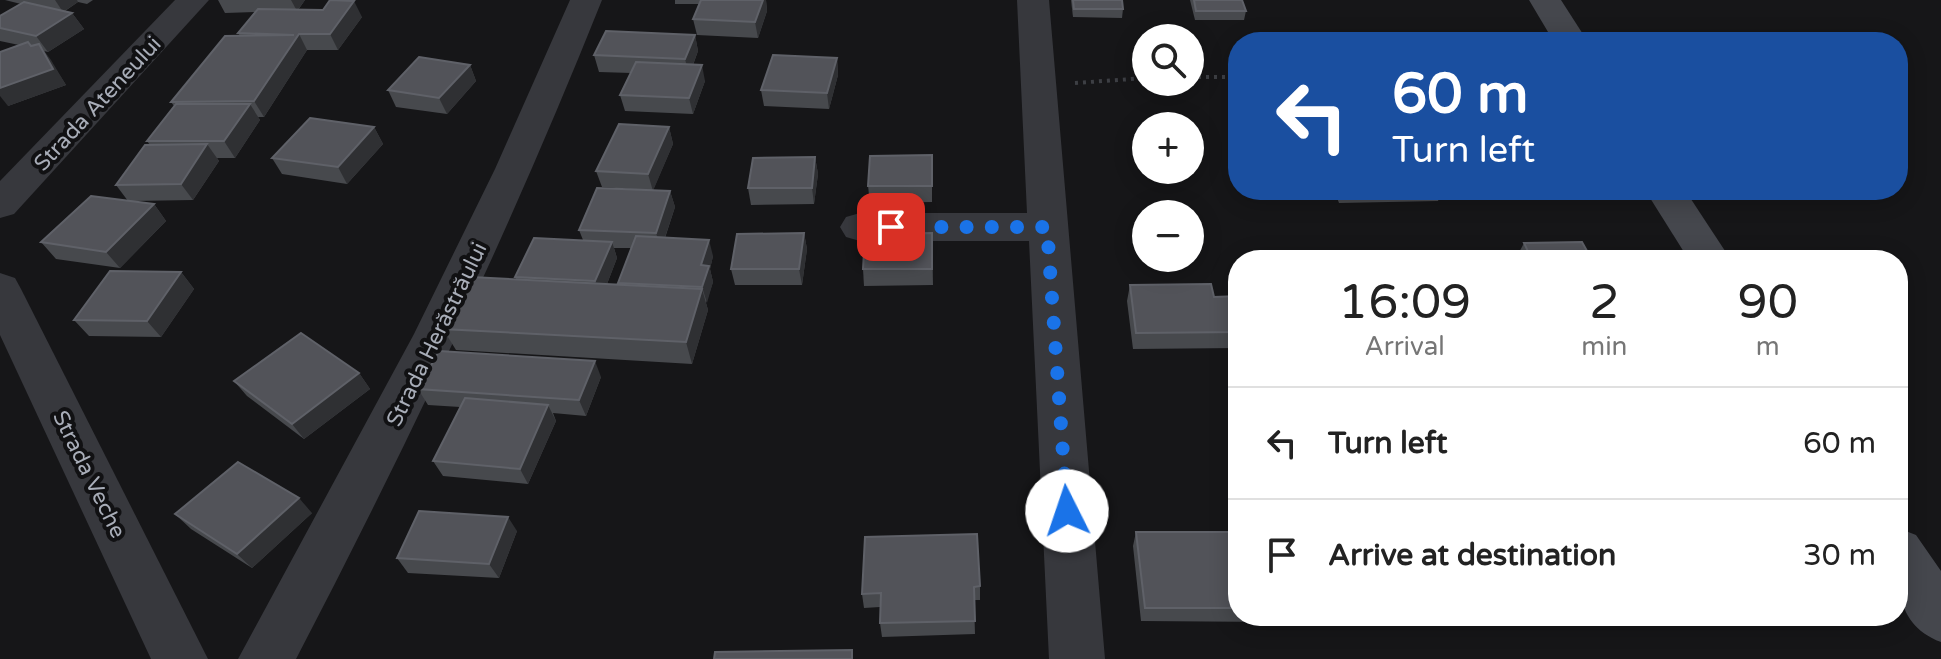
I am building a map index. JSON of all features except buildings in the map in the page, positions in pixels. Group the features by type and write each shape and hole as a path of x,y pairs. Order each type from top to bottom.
{"main road":[{"path":"1545,0 1565,32"},
{"path":"1671,200 1704,250"},
{"path":"1908,566 1941,617"}],"street":[{"name":"Strada Ateneului","path":"0,205 193,0"},
{"name":"Strada Herăstrăului","path":"266,659 370,469 469,267 544,102 586,0"},
{"path":"1033,0 1077,659"},
{"path":"860,227 1047,227"},
{"name":"Strada Veche","path":"0,289 180,659"}],"path":[{"path":"1204,77 1228,77"},
{"path":"1038,85 1132,79"}],"route":[{"path":"891,227 1047,227 1067,511"}]}
